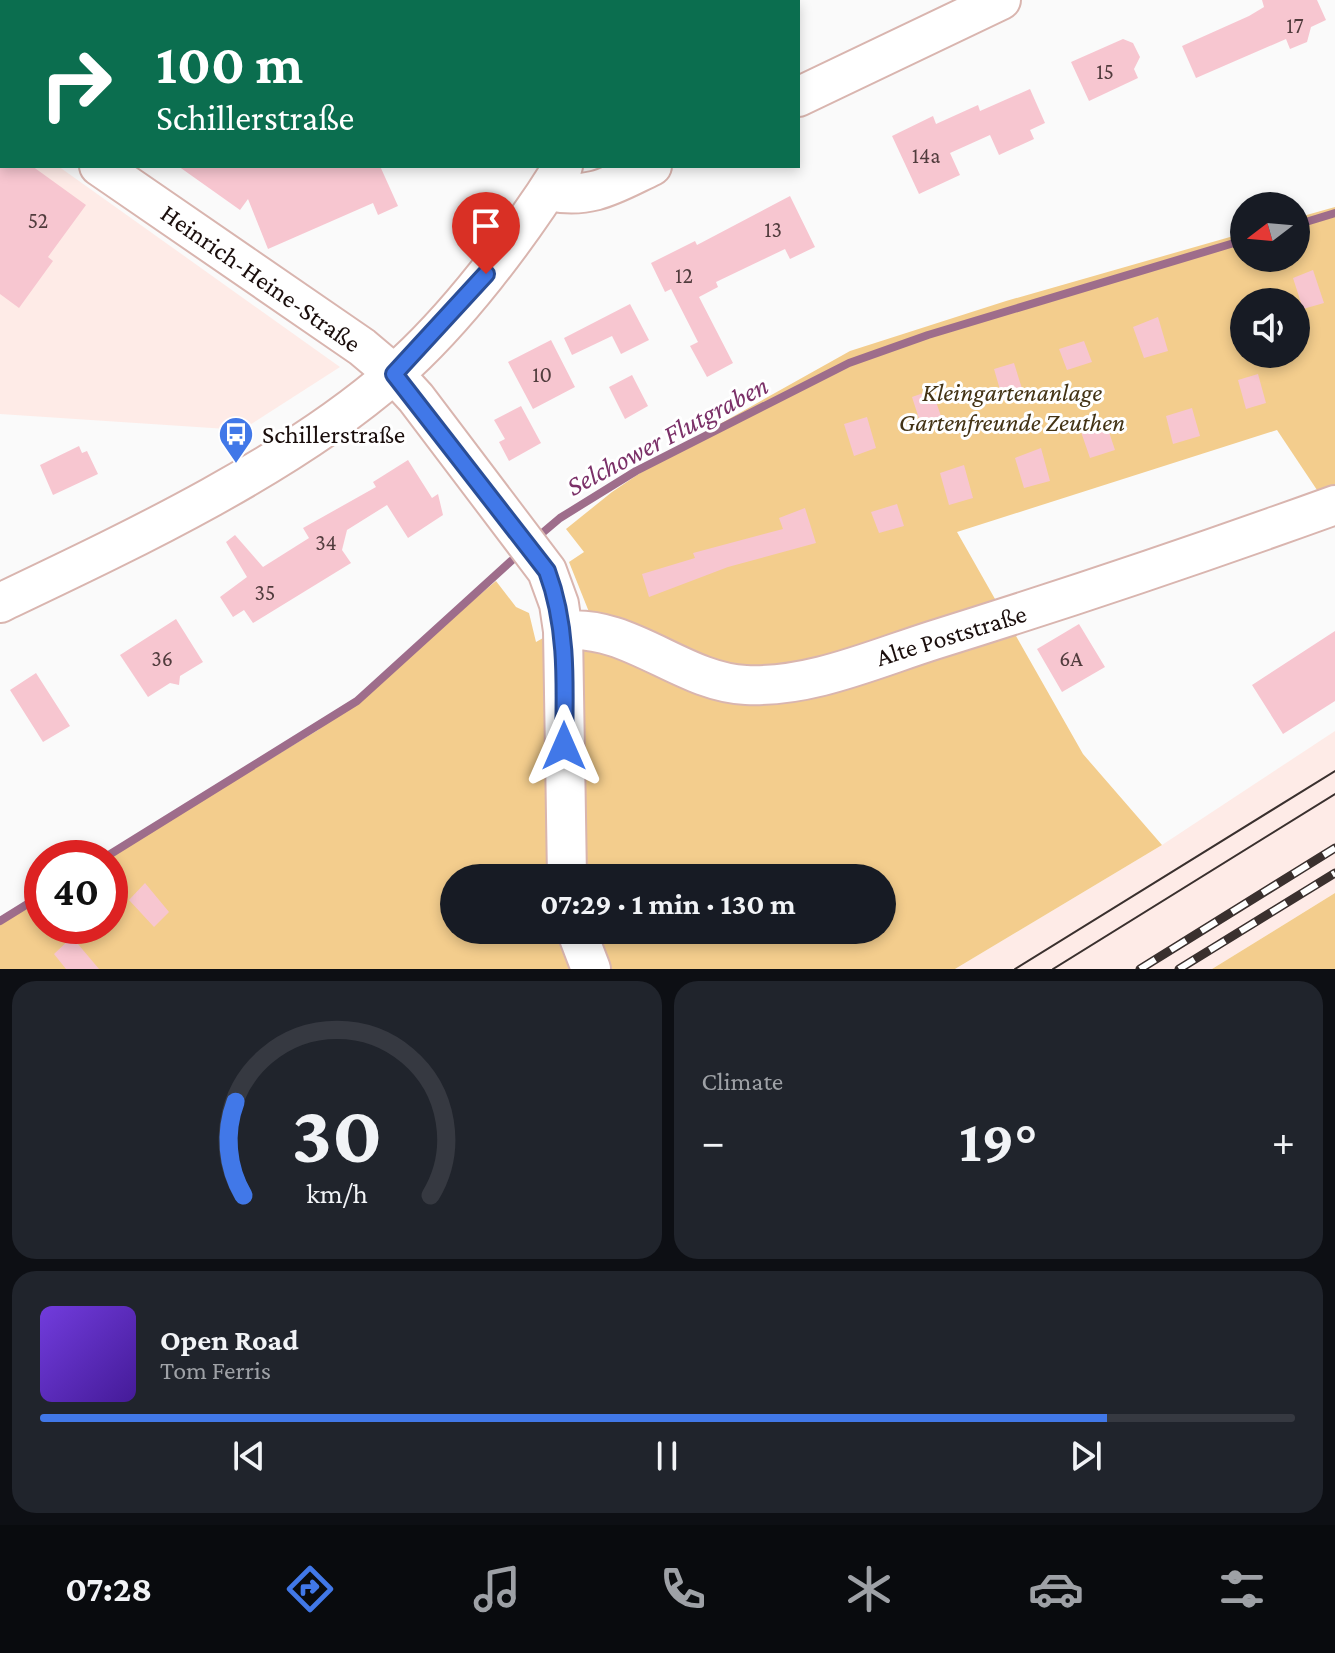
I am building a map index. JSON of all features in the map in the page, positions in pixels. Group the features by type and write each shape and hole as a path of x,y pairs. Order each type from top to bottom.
{"street":[{"path":"800,96 1001,0"},
{"name":"Heinrich-Heine-Straße","path":"102,168 362,347 394,374 547,571 559,604 563,631 567,864"},
{"path":"0,603 78,567 251,473 394,374 502,255 546,174 574,196 608,187 648,168"},
{"name":"Alte Poststraße","path":"563,631 584,629 608,633 698,672 744,685 801,681 1110,585 1335,505"},
{"path":"581,944 591,969"}],"shaded area":[{"path":"0,168 61,168 340,367 242,430 0,414"},
{"path":"1335,731 1335,893 1212,969 955,969 1162,845"}],"green space":[{"name":"Kleingartenanlage Gartenfreunde Zeuthen","path":"1335,207 1335,517 1277,430 957,532 1083,754 1162,845 955,969 0,969 0,921 24,907 24,944 128,944 128,845 318,730 496,581 516,607 529,613 536,642 589,612 569,562 584,552 566,529 612,492 677,448 850,351 1006,301 1230,237 1230,272 1310,272 1310,214"},
{"path":"1335,893 1335,969 1212,969"}],"building":[{"path":"1262,0 1317,0 1326,20 1311,27 1307,42 1290,49 1286,39 1196,78 1182,46 1249,16 1264,7"},
{"path":"1123,39 1133,43 1140,57 1134,69 1138,78 1089,101 1071,62"},
{"path":"1030,89 1045,123 1030,130 1034,139 999,155 990,135 950,153 960,175 919,194 892,136 933,116 936,124 978,105 980,111"},
{"path":"0,168 35,168 86,205 48,257 53,261 19,308 0,294"},
{"path":"181,168 381,168 398,206 378,215 373,203 268,249 248,199 240,210"},
{"path":"790,196 815,247 790,259 785,249 716,282 718,287 699,297 733,363 707,377 690,346 698,342 671,289 665,292 651,263 695,241 697,245"},
{"path":"1313,270 1324,303 1310,307 1310,288 1296,288 1293,278"},
{"path":"630,304 649,340 621,354 612,336 572,355 564,338"},
{"path":"1158,317 1168,351 1144,358 1133,327"},
{"path":"551,340 575,387 533,409 508,362"},
{"path":"1084,341 1092,362 1067,370 1059,349"},
{"path":"1014,363 1024,395 1003,400 994,369"},
{"path":"1258,374 1266,403 1246,409 1238,380"},
{"path":"632,375 648,406 625,419 609,387"},
{"path":"932,390 943,422 922,428 912,397"},
{"path":"521,406 541,443 509,461 499,442 505,439 494,420"},
{"path":"1192,408 1200,436 1173,444 1166,416"},
{"path":"867,417 876,448 854,456 844,424"},
{"path":"1105,420 1115,450 1090,458 1080,429"},
{"path":"79,446 82,453 87,451 98,474 53,495 40,465"},
{"path":"1041,448 1050,481 1024,488 1015,458"},
{"path":"408,460 432,498 438,494 443,515 408,538 387,505 347,530 342,550 351,563 253,623 244,610 233,617 220,597 247,577 226,542 235,535 263,567 309,538 303,528 376,487 373,482"},
{"path":"964,465 973,498 949,505 940,473"},
{"path":"897,504 904,526 879,533 871,512"},
{"path":"805,508 816,543 728,567 649,597 642,574 695,558 693,553 783,529 779,518"},
{"path":"176,619 203,662 180,676 179,685 170,683 148,697 120,655"},
{"path":"1079,624 1105,667 1062,692 1037,649"},
{"path":"1335,631 1335,701 1283,734 1252,685"},
{"path":"36,673 70,726 43,742 10,690"},
{"path":"145,883 169,912 154,927 129,900"},
{"path":"65,944 78,944 99,969 66,969 54,954"}],"waterway":[{"name":"Selchower Flutgraben","path":"1310,221 1335,213"},
{"name":"Selchower Flutgraben","path":"534,540 560,518 636,471 849,363 928,335 1230,244"},
{"name":"Selchower Flutgraben","path":"128,843 357,701 521,552"},
{"name":"Selchower Flutgraben","path":"0,921 24,906"}],"tram line":[{"path":"1015,969 1335,771"},
{"path":"1053,969 1335,794"}],"railway":[{"path":"1140,969 1335,848"},
{"path":"1179,969 1335,873"}],"place":[{"name":"Schillerstraße","path":"236,465"}],"route":[{"path":"486,274 394,374 421,404 547,571 559,604 563,631 564,746"}]}
